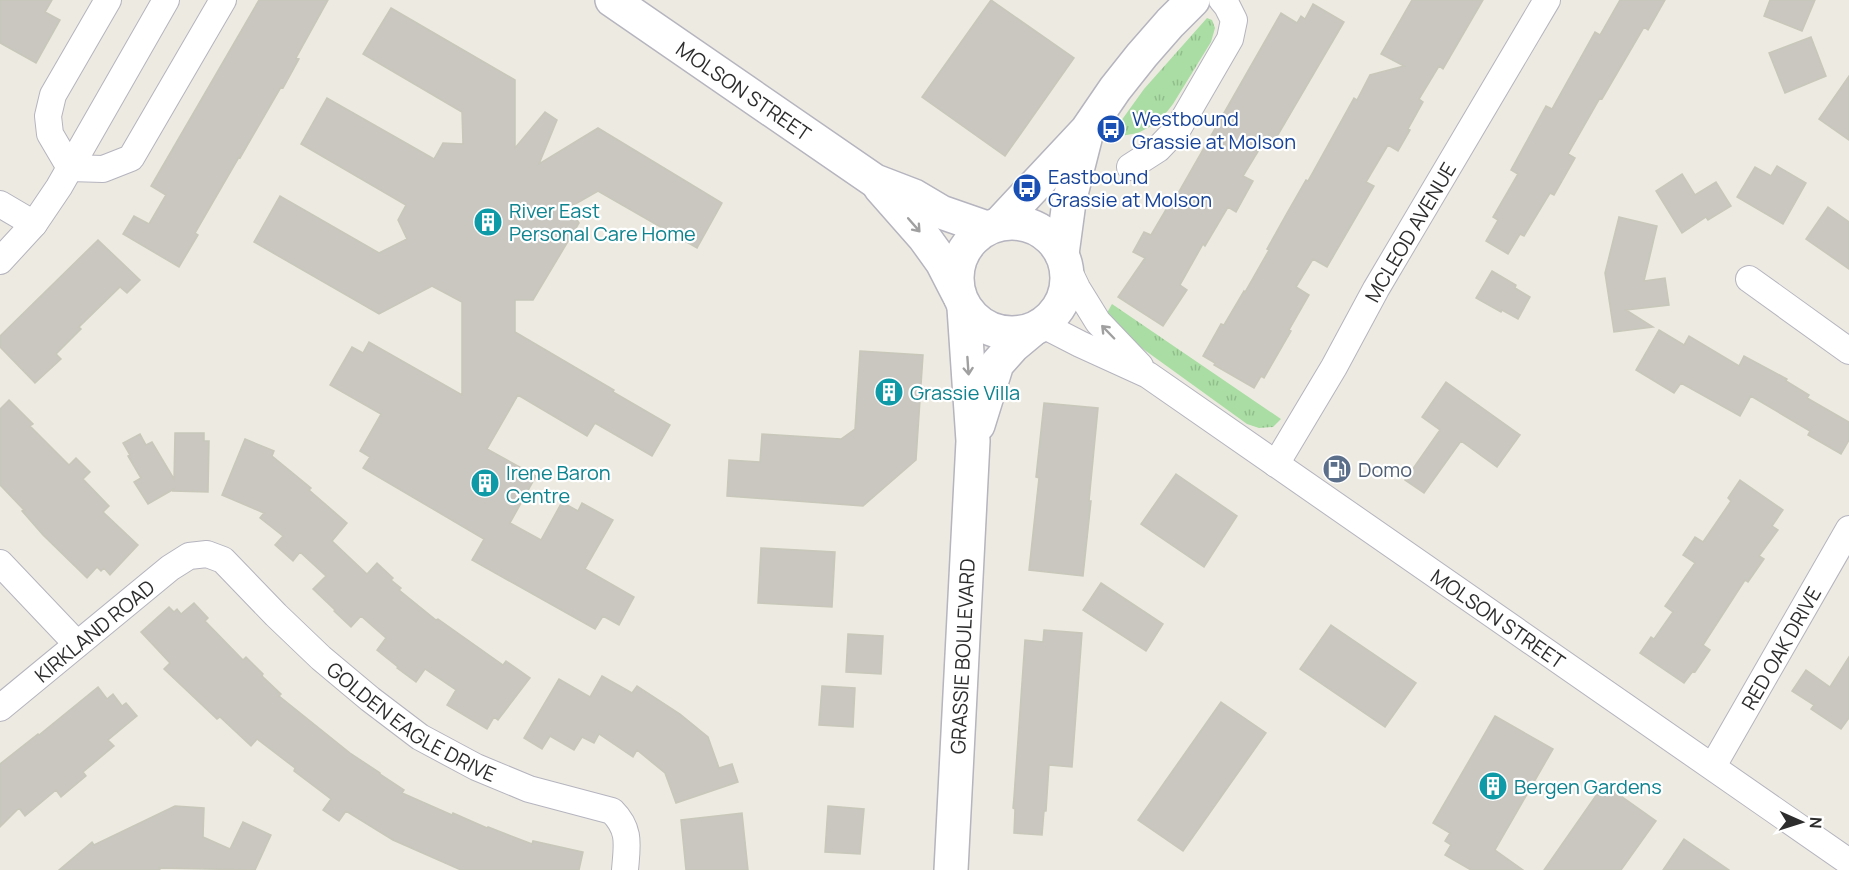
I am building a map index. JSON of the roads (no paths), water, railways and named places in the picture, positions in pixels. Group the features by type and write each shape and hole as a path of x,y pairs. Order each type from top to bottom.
{"street":[{"path":"70,168 50,135 48,116 53,95 108,0"},
{"path":"0,261 46,208 166,0"},
{"path":"70,168 103,169 131,158 223,0"},
{"name":"MOLSON STREET","path":"612,0 875,181 914,196 941,212 993,226"},
{"path":"1087,130 1069,202 1064,259 1068,279 1065,296 1058,310 1037,328 1014,334 996,332 980,324 962,302 957,278 959,260 968,244 993,226 1087,130 1115,88 1170,23 1193,0"},
{"path":"1130,167 1158,149 1179,126 1230,39 1234,20 1222,0"},
{"name":"MCLEOD AVENUE","path":"1276,464 1334,367 1376,289 1547,0"},
{"name":"MOLSON STREET","path":"875,181 924,237 942,262 962,302"},
{"path":"0,204 34,224"},
{"path":"993,226 1018,223 1036,228 1051,239 1064,259"},
{"name":"MOLSON STREET","path":"1064,259 1077,288 1098,322 1148,375"},
{"path":"1749,279 1849,351"},
{"name":"GRASSIE BOULEVARD","path":"951,870 973,441 962,302"},
{"name":"MOLSON STREET","path":"1037,328 1080,344 1148,375 1849,862"},
{"name":"GRASSIE BOULEVARD","path":"973,441 997,364 1013,346 1037,328"},
{"name":"RED OAK DRIVE","path":"1713,766 1849,529"},
{"name":"GOLDEN EAGLE DRIVE","path":"189,556 207,554 223,560 321,658 420,737 476,767 529,789 612,811 626,830 625,870"},
{"name":"KIRKLAND ROAD","path":"0,708 170,568 189,556"},
{"path":"0,563 77,644"}],"place":[{"name":"Westbound Grassie at Molson","path":"1111,129"},
{"name":"Eastbound Grassie at Molson","path":"1027,188"},
{"name":"River East Personal Care Home","path":"488,222"},
{"name":"Grassie Villa","path":"889,392"},
{"name":"Domo","path":"1337,469"},
{"name":"Irene Baron Centre","path":"485,483"},
{"name":"Bergen Gardens","path":"1493,786"}]}
